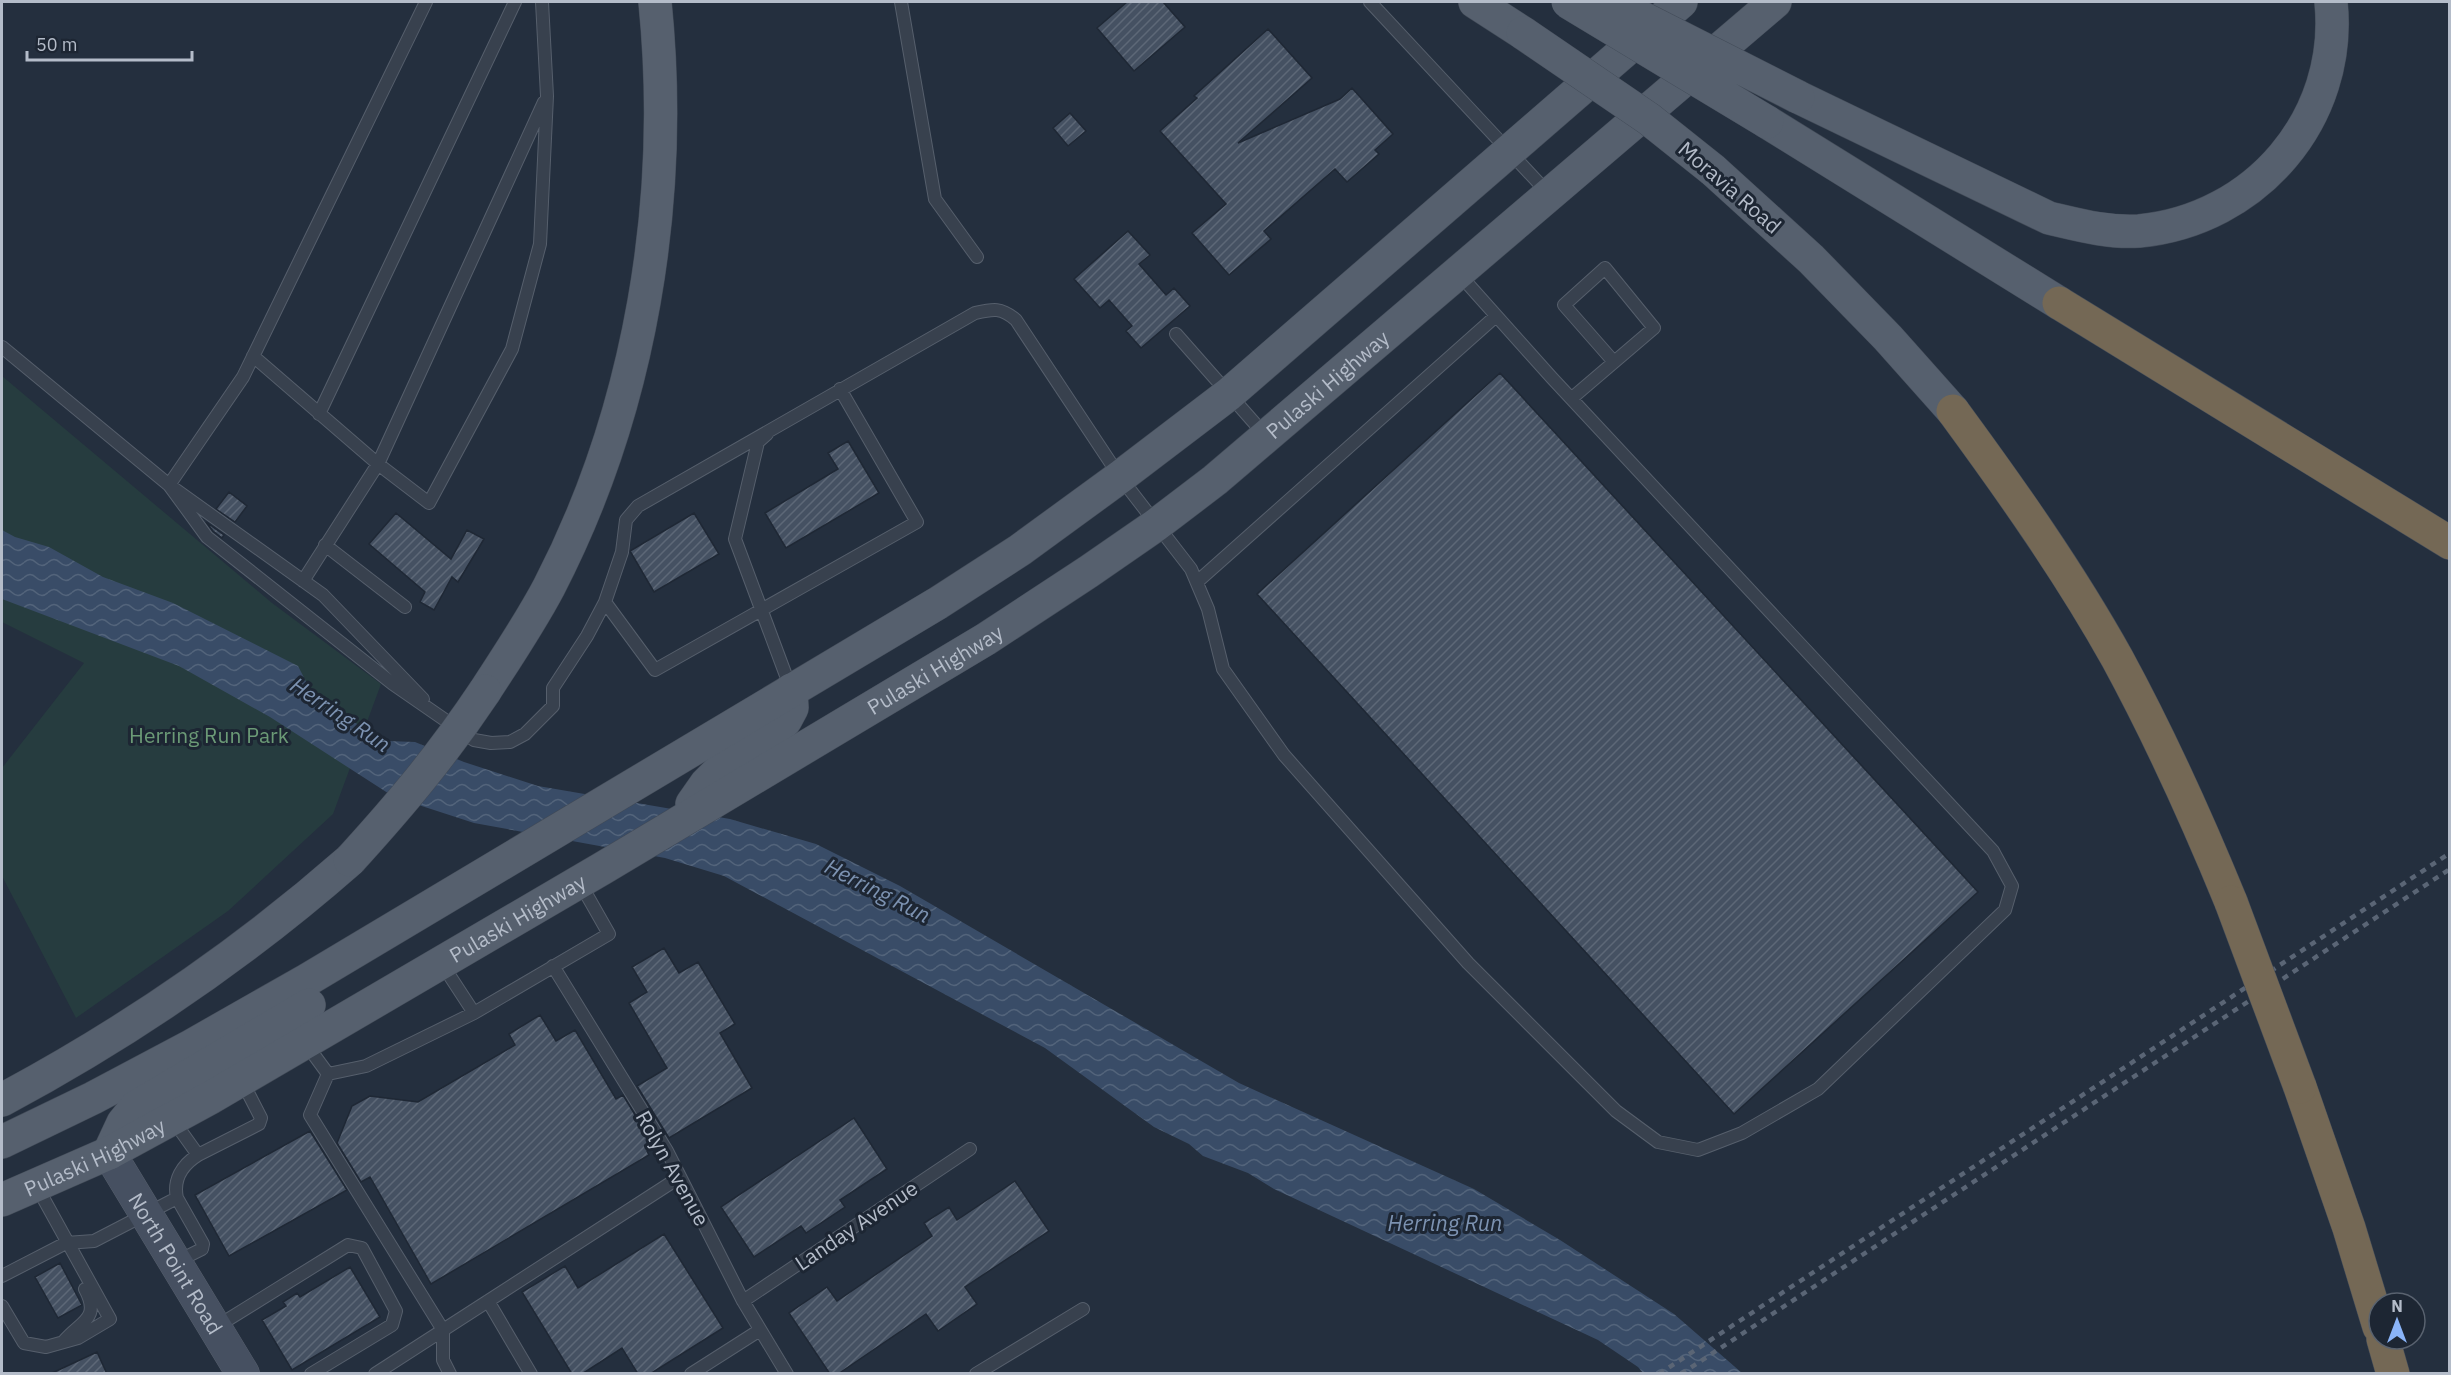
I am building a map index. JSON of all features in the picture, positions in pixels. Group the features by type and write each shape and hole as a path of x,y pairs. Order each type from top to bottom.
{"highway":[{"path":"2059,303 2450,543"},
{"path":"1953,411 2008,485 2116,656 2195,814 2231,902 2300,1088 2349,1228 2368,1291"},
{"path":"2386,1351 2393,1374"}],"main road":[{"path":"2,1100 150,1013 286,915 350,860 450,743 520,638 554,576 597,476 623,391 640,322 652,249 659,178 661,112 655,2"},
{"name":"Moravia Road","path":"1474,2 1649,119 1713,170 1811,259 1888,338 1953,411"},
{"path":"1568,2 2059,303"},
{"path":"1611,2 1798,97 2049,218 2092,229 2139,231 2185,221 2227,202 2264,178 2295,144 2315,106 2327,68 2334,27 2331,2"},
{"path":"2,1142 93,1098 191,1046 307,980 1020,550 1229,394 1681,2"},
{"name":"Pulaski Highway","path":"2,1200 108,1153 306,1043 680,821 721,786 976,645 1088,572 1156,525 1215,480 1548,193 1775,2"},
{"path":"1704,64 1789,2"},
{"path":"721,786 728,762 785,721 792,708 791,690"},
{"path":"108,1153 123,1123 136,1107 349,982 418,934 492,868"}],"street":[{"name":"North Point Road","path":"108,1153 243,1374"}],"lane":[{"path":"170,485 243,377 426,2"},
{"path":"320,414 514,2"},
{"path":"253,356 378,464 429,503 513,349 540,244 547,96 542,2"},
{"path":"902,2 935,198 977,257"},
{"path":"1370,2 1548,193"},
{"path":"303,581 378,464 547,96"},
{"path":"1572,398 1654,328 1605,268 1564,305 1614,362"},
{"path":"170,485 207,537 393,684 474,740 491,743 510,742 525,734 553,706 553,688 587,636 605,602 622,552 626,520 638,506 653,495 975,313 989,310 1005,311 1016,320 1120,477 1191,569 1208,609 1223,669 1284,755 1468,963 1616,1111 1658,1142 1698,1150 1742,1132 1818,1089 2005,910 2012,886 1994,851 1457,272"},
{"path":"1197,582 1496,316"},
{"path":"1176,334 1266,436"},
{"path":"2,347 170,485 323,595 441,718"},
{"path":"605,602 655,670 917,522 840,389"},
{"path":"774,427 758,442 735,539 791,690"},
{"path":"326,545 405,607"},
{"path":"328,1074 366,1066 474,1013 609,934 591,875"},
{"path":"442,963 474,1013"},
{"name":"Rolyn Avenue","path":"554,966 661,1141 742,1301 787,1374"},
{"path":"306,1043 328,1074"},
{"path":"328,1074 310,1115 443,1330 443,1360 450,1374"},
{"path":"175,1262 202,1249 203,1244 177,1198 175,1187 179,1174 190,1160 198,1155 259,1124 261,1118 242,1080"},
{"path":"172,1119 198,1155"},
{"name":"Landay Avenue","path":"742,1301 970,1149"},
{"path":"375,1374 680,1177"},
{"path":"2,1306 24,1342 46,1347 78,1338 110,1319 36,1185"},
{"path":"2,1276 66,1243 94,1241 177,1198"},
{"path":"215,1328 348,1245 362,1248 396,1311 392,1325 311,1374"},
{"path":"64,1341 88,1319 92,1309 91,1300 73,1266 74,1255"},
{"path":"488,1301 531,1374"},
{"path":"976,1374 1083,1309"},
{"path":"691,1374 760,1330"}],"green space":[{"name":"Herring Run Park","path":"2,376 272,603 381,684 333,814 228,911 76,1018 2,876 2,768 84,663 2,622"}],"water":[{"name":"Herring Run","path":"2,530 15,537 49,547 103,577 173,603 298,666 316,701 388,741 415,742 464,762 538,786 730,819 816,844 900,886 1239,1083 1474,1189 1560,1240 1674,1314 1742,1373 1643,1373 1638,1367 1598,1340 1274,1189 1248,1173 1203,1156 1189,1144 1154,1127 1045,1048 724,876 665,858 474,823 394,797 270,717 179,666 2,599"}],"building":[{"path":"1127,2 1163,2 1185,27 1134,71 1097,28"},
{"path":"1268,29 1312,78 1238,143 1340,99 1352,88 1393,134 1375,150 1379,154 1347,182 1335,169 1264,231 1271,239 1229,275 1192,233 1226,204 1160,131 1197,98 1194,96"},
{"path":"1070,113 1086,131 1068,146 1053,128"},
{"path":"1128,231 1150,255 1139,264 1166,295 1174,288 1190,306 1141,348 1126,331 1132,326 1109,300 1100,308 1074,279"},
{"path":"1500,373 1978,892 1734,1114 1257,594"},
{"path":"848,441 879,493 786,548 765,513 838,469 828,453"},
{"path":"229,492 247,506 235,522 216,509"},
{"path":"396,513 451,559 467,530 484,539 458,582 452,577 434,610 420,602 425,592 369,544"},
{"path":"694,513 719,554 654,592 630,551"},
{"path":"206,522 224,535 222,538 213,531"},
{"path":"664,948 679,973 698,962 735,1024 720,1033 752,1088 669,1138 637,1086 667,1068 629,1003 647,992 632,967"},
{"path":"540,1015 556,1041 575,1030 616,1099 623,1095 654,1146 647,1151 649,1155 431,1284 370,1177 361,1182 337,1143 352,1106 370,1096 418,1102 515,1045 509,1034"},
{"path":"854,1118 887,1169 840,1200 845,1207 806,1233 801,1226 754,1257 721,1207"},
{"path":"310,1131 347,1190 229,1256 195,1195"},
{"path":"1015,1181 1049,1231 965,1287 977,1304 938,1331 926,1314 838,1374 830,1374 789,1313 827,1287 837,1301 932,1236 924,1223 949,1207 957,1220"},
{"path":"664,1234 723,1328 650,1374 638,1374 622,1348 582,1374 572,1374 522,1292 565,1266 578,1288"},
{"path":"60,1263 82,1305 58,1318 35,1277"},
{"path":"350,1267 380,1317 292,1370 262,1320 286,1306 283,1302 297,1293 300,1297"},
{"path":"97,1352 107,1374 50,1374"}],"railway":[{"path":"1659,1374 2450,853"},
{"path":"1681,1374 2450,869"}]}
